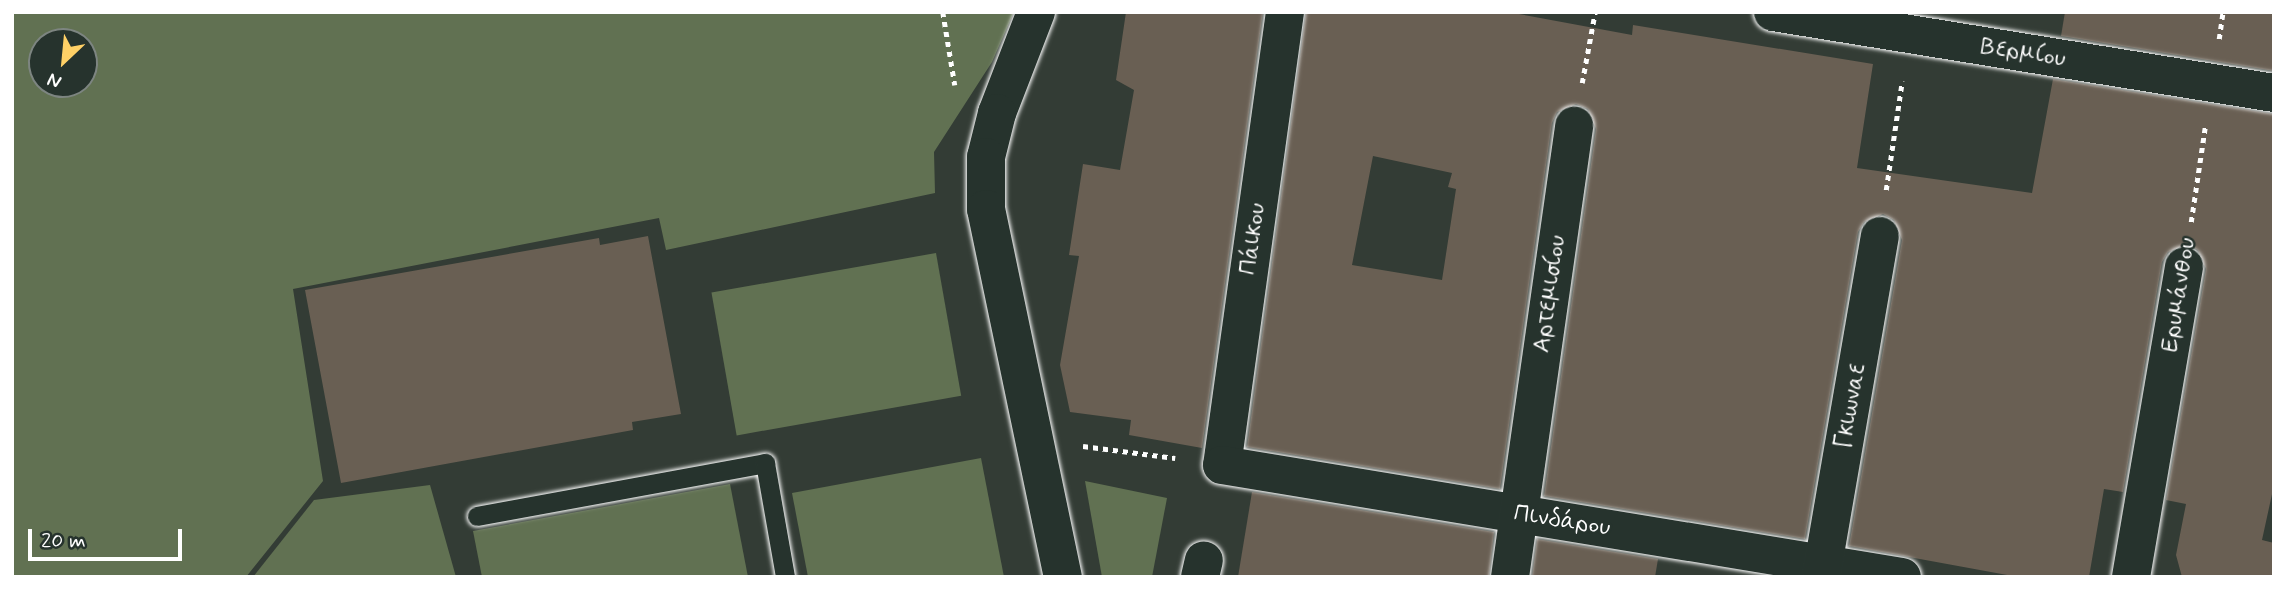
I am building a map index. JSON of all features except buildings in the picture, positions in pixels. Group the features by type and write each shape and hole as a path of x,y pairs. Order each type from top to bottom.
{"street":[{"path":"1037,12 986,157 986,209 1063,577"},
{"name":"Πάικου","path":"1222,465 1285,12"},
{"name":"Βερμίου","path":"1773,12 2274,93"},
{"name":"Αρτεμισίου","path":"1510,577 1574,126"},
{"name":"Γκιωναε","path":"1822,570 1880,236"},
{"name":"Ερυμάνθου","path":"2131,577 2184,266"},
{"name":"Πινδάρου","path":"1222,465 1520,514 1822,570 1902,577"}],"lane":[{"path":"477,516 765,463 785,577"}],"path":[{"path":"1574,126 1595,12"},
{"name":"Ερυμάνθου","path":"2184,266 2224,12"},
{"path":"1880,236 1908,34"},
{"path":"1034,439 1222,465"}],"green space":[{"path":"12,12 1014,12 992,62 934,152 935,193 666,250 659,218 293,289 323,481 246,577 12,577"},
{"path":"936,253 961,396 737,435 711,293"},
{"path":"981,458 1004,577 808,577 792,493"},
{"path":"1085,481 1167,498 1152,577 1102,577"},
{"path":"730,484 748,577 482,577 473,531"},
{"path":"430,485 456,577 253,577 314,500"}]}
